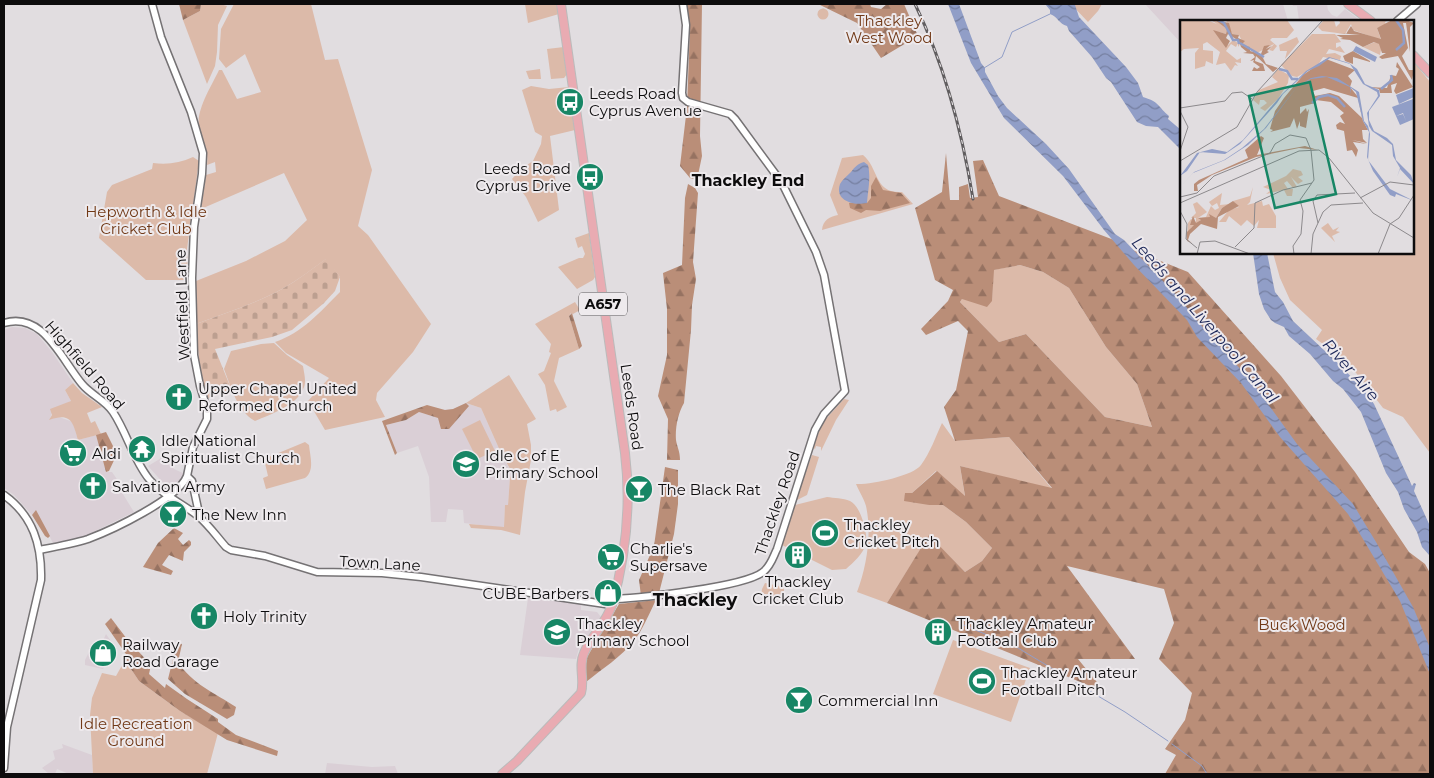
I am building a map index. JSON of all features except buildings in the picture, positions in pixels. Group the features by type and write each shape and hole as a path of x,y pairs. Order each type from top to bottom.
{"main road":[{"name":"Leeds Road","path":"502,774 517,761 581,692 583,686 582,659 592,639 608,615 613,602 627,521 626,466 561,4"},
{"path":"1348,4 1370,20"},
{"path":"1414,57 1430,73"}],"street":[{"name":"Westfield Lane","path":"152,4 161,37 191,112 203,153 202,174 194,227 192,278 194,354 200,386 207,409 207,419 193,448 187,476"},
{"name":"Thackley Road","path":"613,602 749,579 765,571 770,565 777,549 815,430 824,414 844,395 845,390 824,275 806,229 782,183 735,118 730,114 688,102 683,98 686,26 683,4"},
{"path":"1398,20 1417,4"},
{"name":"Highfield Road","path":"4,323 25,321 46,336 83,385 112,411 141,468 151,481 168,496"},
{"path":"39,550 79,541 118,526 168,496 184,482 187,476 192,481 200,518"},
{"path":"4,495 26,516 36,535 41,562 41,580 7,727 4,768"},
{"name":"Town Lane","path":"168,496 200,518 226,547 231,550 265,556 313,572 382,573 613,602"}],"shaded area":[{"path":"1145,4 1283,4 1288,20 1180,20 1180,42"},
{"path":"1292,4 1327,4 1328,10 1332,15 1337,17 1345,9 1360,20 1299,20 1297,6"},
{"path":"12,327 25,328 37,334 73,383 65,390 71,401 52,412 50,419 59,417 73,422 78,440 96,435 106,472 112,472 123,488 121,491 134,512 83,537 53,543 36,511 32,515 14,495 4,488 4,330"},
{"name":"Idle C of E Primary School","path":"466,403 481,408 513,475 510,477 508,505 505,506 504,528 464,523 463,510 448,509 446,522 431,522 429,477 418,446 397,453 386,425 406,420 419,412 438,418 442,410 453,409"},
{"path":"163,457 174,469 185,474 171,487 165,485 148,466"},
{"name":"Thackley Primary School","path":"528,598 581,602 581,610 597,612 601,617 579,648 576,659 520,655"},
{"path":"106,634 115,647 103,669 85,665 85,660 93,644 100,647"},
{"path":"62,744 92,755 93,774 69,774 57,769 55,774 49,774 42,768 55,759 53,751 63,748"},
{"path":"327,763 372,767 395,766 398,774 325,774"}],"green space":[{"path":"179,4 201,4 200,11 183,20"},
{"path":"201,4 227,6 218,25 215,66 207,84 183,20 200,11"},
{"path":"234,4 311,4 325,60 338,59 372,170 358,226 368,235 431,324 413,352 377,393 376,400 385,417 325,430 308,401 329,378 286,353 275,342 302,327 340,292 340,277 326,259 294,282 272,294 196,324 196,281 246,261 285,241 307,220 284,173 201,209 206,175 216,172 215,162 207,165 207,153 200,131 199,120 205,98 219,70 222,70 237,99 261,92 245,54 226,68 219,59 221,29"},
{"path":"525,4 557,4 559,14 528,23"},
{"path":"686,4 702,4 700,136 702,156 697,180 690,178 680,166 687,107 690,28"},
{"name":"Thackley West Wood","path":"818,4 870,4 871,7 881,9 887,4 904,4 918,36 881,58 857,23"},
{"path":"1071,4 1102,4 1088,22"},
{"path":"823,8 829,14 823,20 817,14"},
{"path":"564,47 568,73 564,78 551,79 547,49"},
{"path":"1414,62 1430,82 1430,453 1403,417 1383,408 1353,369 1337,354 1316,339 1322,330 1290,300 1280,278 1273,254 1414,254"},
{"path":"540,69 541,79 529,79 526,71"},
{"path":"531,86 549,89 569,87 575,130 550,136 559,210 538,222 526,197 512,179 521,169 533,161 541,144 542,136 535,132 522,90"},
{"name":"Buck Wood","path":"946,153 950,200 959,200 959,187 968,184 970,198 978,197 973,161 983,160 999,196 1114,240 1116,243 1188,272 1281,376 1355,472 1409,552 1425,564 1430,573 1430,774 1165,774 1176,755 1165,749 1185,720 1192,693 1159,659 1174,623 1164,589 1067,566 1135,659 1078,659 1105,692 887,603 929,535 965,572 982,561 992,548 966,522 943,505 904,501 905,493 912,493 937,471 965,496 960,466 1052,488 1009,437 955,441 944,407 956,390 968,331 958,321 926,335 921,329 948,301 953,290 935,280 915,208 942,192","holes":["1020,265 1043,272 1069,288 1106,347 1137,384 1152,427 1105,417 1026,334 999,342 960,302 962,299 987,307 992,301 994,270"]},
{"path":"863,155 886,189 893,192 902,192 913,204 822,230 827,220 838,215 830,195 842,158"},
{"name":"Hepworth & Idle Cricket Club","path":"193,157 199,161 187,249 188,280 146,280 99,238 107,192 112,185 152,169 153,163 173,163"},
{"path":"876,177 883,190 901,193 910,203 880,211 866,210 861,213 850,208 849,203 867,203 871,198 871,186"},
{"path":"688,184 695,188 698,193 693,262 696,279 684,403 676,431 680,460 667,460 668,419 658,396 667,355 667,309 663,273 682,265 685,198"},
{"path":"589,233 595,277 577,289 558,267 583,258 585,254 582,246 578,248 575,238"},
{"path":"327,258 340,277 335,291 292,330 272,337 215,349 232,391 208,398 198,352 196,324 240,308 282,289"},
{"path":"1020,265 1043,272 1069,288 1106,347 1137,384 1152,427 1105,417 1026,334 999,342 960,302 962,299 992,300 993,270"},
{"path":"575,302 580,310 573,314 571,313 569,316 579,349 559,358 554,381 567,407 557,412 556,409 550,411 545,385 538,374 544,371 551,353 549,352 551,344 535,324"},
{"path":"572,313 582,346 579,349 569,316"},
{"path":"274,343 303,366 305,384 300,395 289,405 255,421 239,405 224,369 231,351"},
{"path":"509,375 536,419 527,424 531,445 531,460 520,535 501,530 471,528 469,524 504,527 505,505 508,505 510,477 513,474 501,453 481,408 466,403"},
{"path":"73,383 82,393 102,407 87,413 91,423 95,421 101,434 78,440 70,420 62,417 49,420 52,415 50,409 71,401 65,390"},
{"path":"844,399 849,400 836,420 821,451 821,447 816,446 815,449 812,447 824,421"},
{"path":"466,403 469,406 449,429 441,429 438,418 419,412 406,420 386,425 397,453 395,455 382,421 427,405 445,410 453,409"},
{"path":"480,420 495,451 477,459 462,429"},
{"path":"942,423 955,441 1009,437 1052,489 960,466 965,497 936,471 912,493 929,505 943,505 966,522 992,548 982,561 965,572 929,536 887,603 857,592 866,560 869,527 866,506 856,484 891,479 916,469 927,455"},
{"path":"106,432 117,454 109,471 106,472 96,435"},
{"path":"305,442 309,445 311,458 311,467 308,475 305,478 266,489 263,478 268,476 264,459"},
{"path":"812,455 819,457 807,495 795,501"},
{"path":"665,467 678,470 678,504 674,534 659,593 641,596 639,580 654,546"},
{"name":"Thackley Cricket Pitch","path":"827,497 844,499 854,504 865,527 865,548 858,558 846,569 832,570 782,545 795,505"},
{"path":"36,510 50,536 48,538 32,515"},
{"path":"174,528 183,533 178,539 183,545 189,540 191,542 191,545 184,552 183,561 169,555 162,565 173,571 171,575 143,567 158,543"},
{"path":"765,583 784,587 784,597 761,596"},
{"path":"656,600 643,626 629,647 586,682 585,668 587,657 619,604"},
{"path":"268,612 275,615 264,624 262,621 263,617"},
{"path":"111,618 151,665 149,674 165,688 166,684 218,719 218,722 236,735 278,751 277,756 227,740 180,711 139,681 125,660 128,657 105,624"},
{"name":"Thackley Amateur Football Pitch","path":"953,640 1030,668 1011,722 933,694"},
{"path":"177,643 182,644 178,662 184,670 204,688 236,707 234,715 227,719 185,694 168,679"},
{"name":"Idle Recreation Ground","path":"125,660 139,681 180,711 218,733 207,774 93,774 90,715 92,698 102,673 116,676"}],"water":[{"path":"948,4 959,4 985,72 1007,108 1046,144 1069,169 1115,234 1124,240 1179,298 1252,382 1297,444 1353,504 1413,607 1430,648 1430,674 1400,601 1348,514 1280,437 1241,383 1197,337 1187,320 1134,265 1104,230 1063,176 1004,118 971,63"},
{"path":"1045,4 1075,5 1079,17 1126,67 1138,83 1143,97 1156,103 1169,116 1168,119 1180,129 1180,149 1158,127 1146,126 1137,122 1092,57 1069,31 1067,26 1050,14 1050,10"},
{"path":"864,162 868,165 869,175 867,203 852,203 840,195 840,184 856,166"},
{"name":"River Aire","path":"1253,254 1267,254 1275,292 1283,302 1293,321 1342,367 1374,404 1412,486 1414,483 1416,484 1414,491 1430,526 1430,556 1422,547 1398,492 1386,473 1361,412 1343,389 1333,381 1310,354 1289,336 1284,327 1271,320 1264,309 1259,294"}],"waterway":[{"path":"984,68 1002,57 1012,32 1050,14"},
{"path":"959,623 1018,648 1063,675"},
{"path":"1076,683 1125,712 1168,741"},
{"path":"1172,744 1202,766 1207,774"}],"railway":[{"path":"915,4 944,75 964,149 973,199"}],"place":[{"name":"Leeds Road Cyprus Avenue","path":"570,102"},
{"name":"Leeds Road Cyprus Drive","path":"590,177"},
{"name":"Upper Chapel United Reformed Church","path":"179,397"},
{"name":"Idle National Spiritualist Church","path":"142,449"},
{"name":"Aldi","path":"73,453"},
{"name":"Idle C of E Primary School","path":"466,464"},
{"name":"Salvation Army","path":"93,486"},
{"name":"The Black Rat","path":"639,489"},
{"name":"The New Inn","path":"173,514"},
{"name":"Thackley Cricket Pitch","path":"825,533"},
{"name":"Thackley Cricket Club","path":"798,555"},
{"name":"Charlie's Supersave","path":"611,557"},
{"name":"CUBE Barbers","path":"608,593"},
{"name":"Holy Trinity","path":"204,616"},
{"name":"Thackley Primary School","path":"557,632"},
{"name":"Thackley Amateur Football Club","path":"938,632"},
{"name":"Railway Road Garage","path":"103,653"},
{"name":"Thackley Amateur Football Pitch","path":"982,681"},
{"name":"Commercial Inn","path":"799,700"}],"district":[{"name":"Thackley End","path":"748,180"},
{"name":"Thackley","path":"695,600"}],"water label":[{"name":"Leeds and Liverpool Canal","path":"1205,320"}]}
